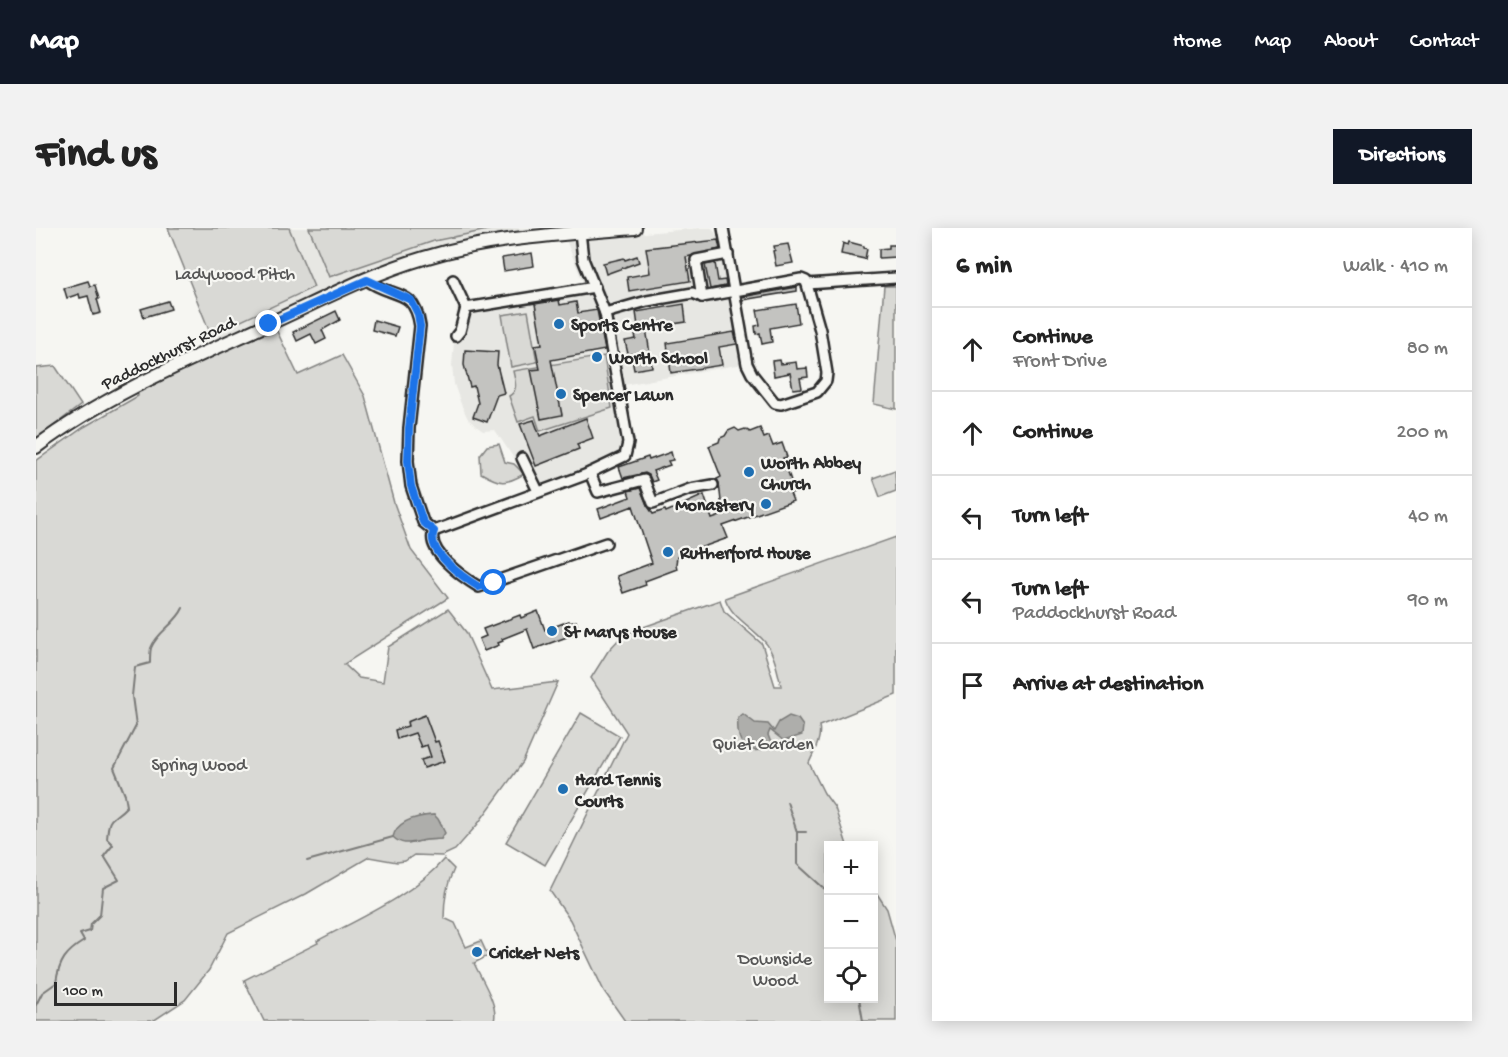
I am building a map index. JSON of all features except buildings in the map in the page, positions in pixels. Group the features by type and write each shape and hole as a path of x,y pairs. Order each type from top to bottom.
{"main road":[{"name":"Paddockhurst Road","path":"36,447 88,411 135,385 367,280 423,258 485,244 538,236 635,228"}],"lane":[{"path":"605,313 647,301 693,293 702,297 734,290 801,279 807,284 820,330 822,359 828,373 826,381 817,392 781,404 775,403 752,374 747,364 734,290 728,254 723,228"},
{"path":"434,531 590,473 627,453 628,443 605,313 583,259 580,232"},
{"path":"702,297 696,260 728,254"},
{"path":"807,284 896,278"},
{"path":"367,280 411,300 418,314 420,326 409,428 408,461 411,486 423,522 434,531"},
{"path":"453,280 466,308 460,331 456,336"},
{"path":"466,308 595,287"},
{"path":"522,458 538,491"},
{"path":"590,473 597,492 644,480 653,503 690,489 713,485"},
{"path":"434,531 433,543 443,559 479,587 606,543"}],"shaded area":[{"path":"168,228 593,228 479,241 216,343"},
{"name":"Worth School","path":"712,228 719,239 743,364 612,387 622,451 619,457 547,486 529,481 495,430 483,431 476,426 468,419 461,404 454,384 452,365 457,308 575,289 584,285 566,240"},
{"path":"743,714 755,723 768,724 774,731 779,722 789,716 798,719 803,726 802,735 784,741 770,730 769,747 753,750 743,745 738,733 738,718"},
{"path":"434,815 445,833 441,839 406,843 393,837 395,831 409,820"}],"green space":[{"name":"Ladywood Pitch","path":"168,228 289,228 314,287 211,335"},
{"path":"309,228 497,228 434,241 329,277"},
{"path":"884,286 896,286 896,409 874,404"},
{"path":"528,311 537,362 511,367 502,315"},
{"name":"Spring Wood","path":"274,325 298,375 342,355 365,396 394,503 411,550 448,598 344,664 359,678 383,682 388,647 448,609 466,632 492,690 558,682 523,762 477,825 455,850 442,856 414,855 405,861 397,862 369,857 306,894 228,933 209,970 185,1000 153,1021 36,1021 36,461 84,427 138,396 138,391","holes":["434,815 442,825 441,839 409,844 414,819"]},
{"name":"Spencer Lawn","path":"604,356 612,408 540,431 535,416 518,422 509,396 515,388 513,371"},
{"path":"55,366 81,405 36,439 36,368"},
{"path":"499,444 505,462 514,464 524,474 502,482 481,473 480,455 487,446"},
{"path":"895,470 896,491 880,497 873,478"},
{"path":"896,537 896,695 819,726 818,740 809,763 824,793 835,808 846,841 824,841 824,1003 878,1003 878,895 887,909 896,941 896,1021 625,1021 604,991 570,920 550,891 627,733 591,678 608,651 621,637 720,600 724,611 762,644 775,686 781,686 775,662 767,645 732,611 725,598"},
{"name":"Hard Tennis Courts","path":"581,713 620,736 545,865 506,842"},
{"path":"444,859 454,869 446,893 444,918 455,923 466,947 481,941 488,956 474,963 492,1000 494,1021 264,1021 244,980 318,943 317,941 385,905 417,884"}],"waterway":[{"path":"36,1005 42,993 56,983 64,958 84,941 80,934 90,931 91,924 100,915 103,888 119,880 104,856 113,845 107,839 110,822 127,806 114,768 136,726 132,696 135,667 150,663 154,642 176,619 183,608"},
{"path":"787,802 797,832 797,864 824,888"},
{"path":"797,832 806,832"},
{"path":"307,861 393,837"},
{"path":"860,1003 863,1021"}],"place":[{"name":"Sports Centre","path":"559,324"},
{"name":"Worth School","path":"597,357"},
{"name":"Spencer Lawn","path":"561,394"},
{"name":"Worth Abbey Church","path":"749,472"},
{"name":"Monastery","path":"766,504"},
{"name":"Rutherford House","path":"668,552"},
{"name":"St Marys House","path":"552,631"},
{"name":"Hard Tennis Courts","path":"563,789"},
{"name":"Cricket Nets","path":"477,952"}],"route":[{"path":"269,324 367,280 411,300 416,308 420,326 409,428 408,461 411,486 423,522 434,531 433,543 443,559 479,587 494,583"}],"park label":[{"name":"Quiet Garden","path":"763,743"},
{"name":"Downside Wood","path":"775,968"}]}
